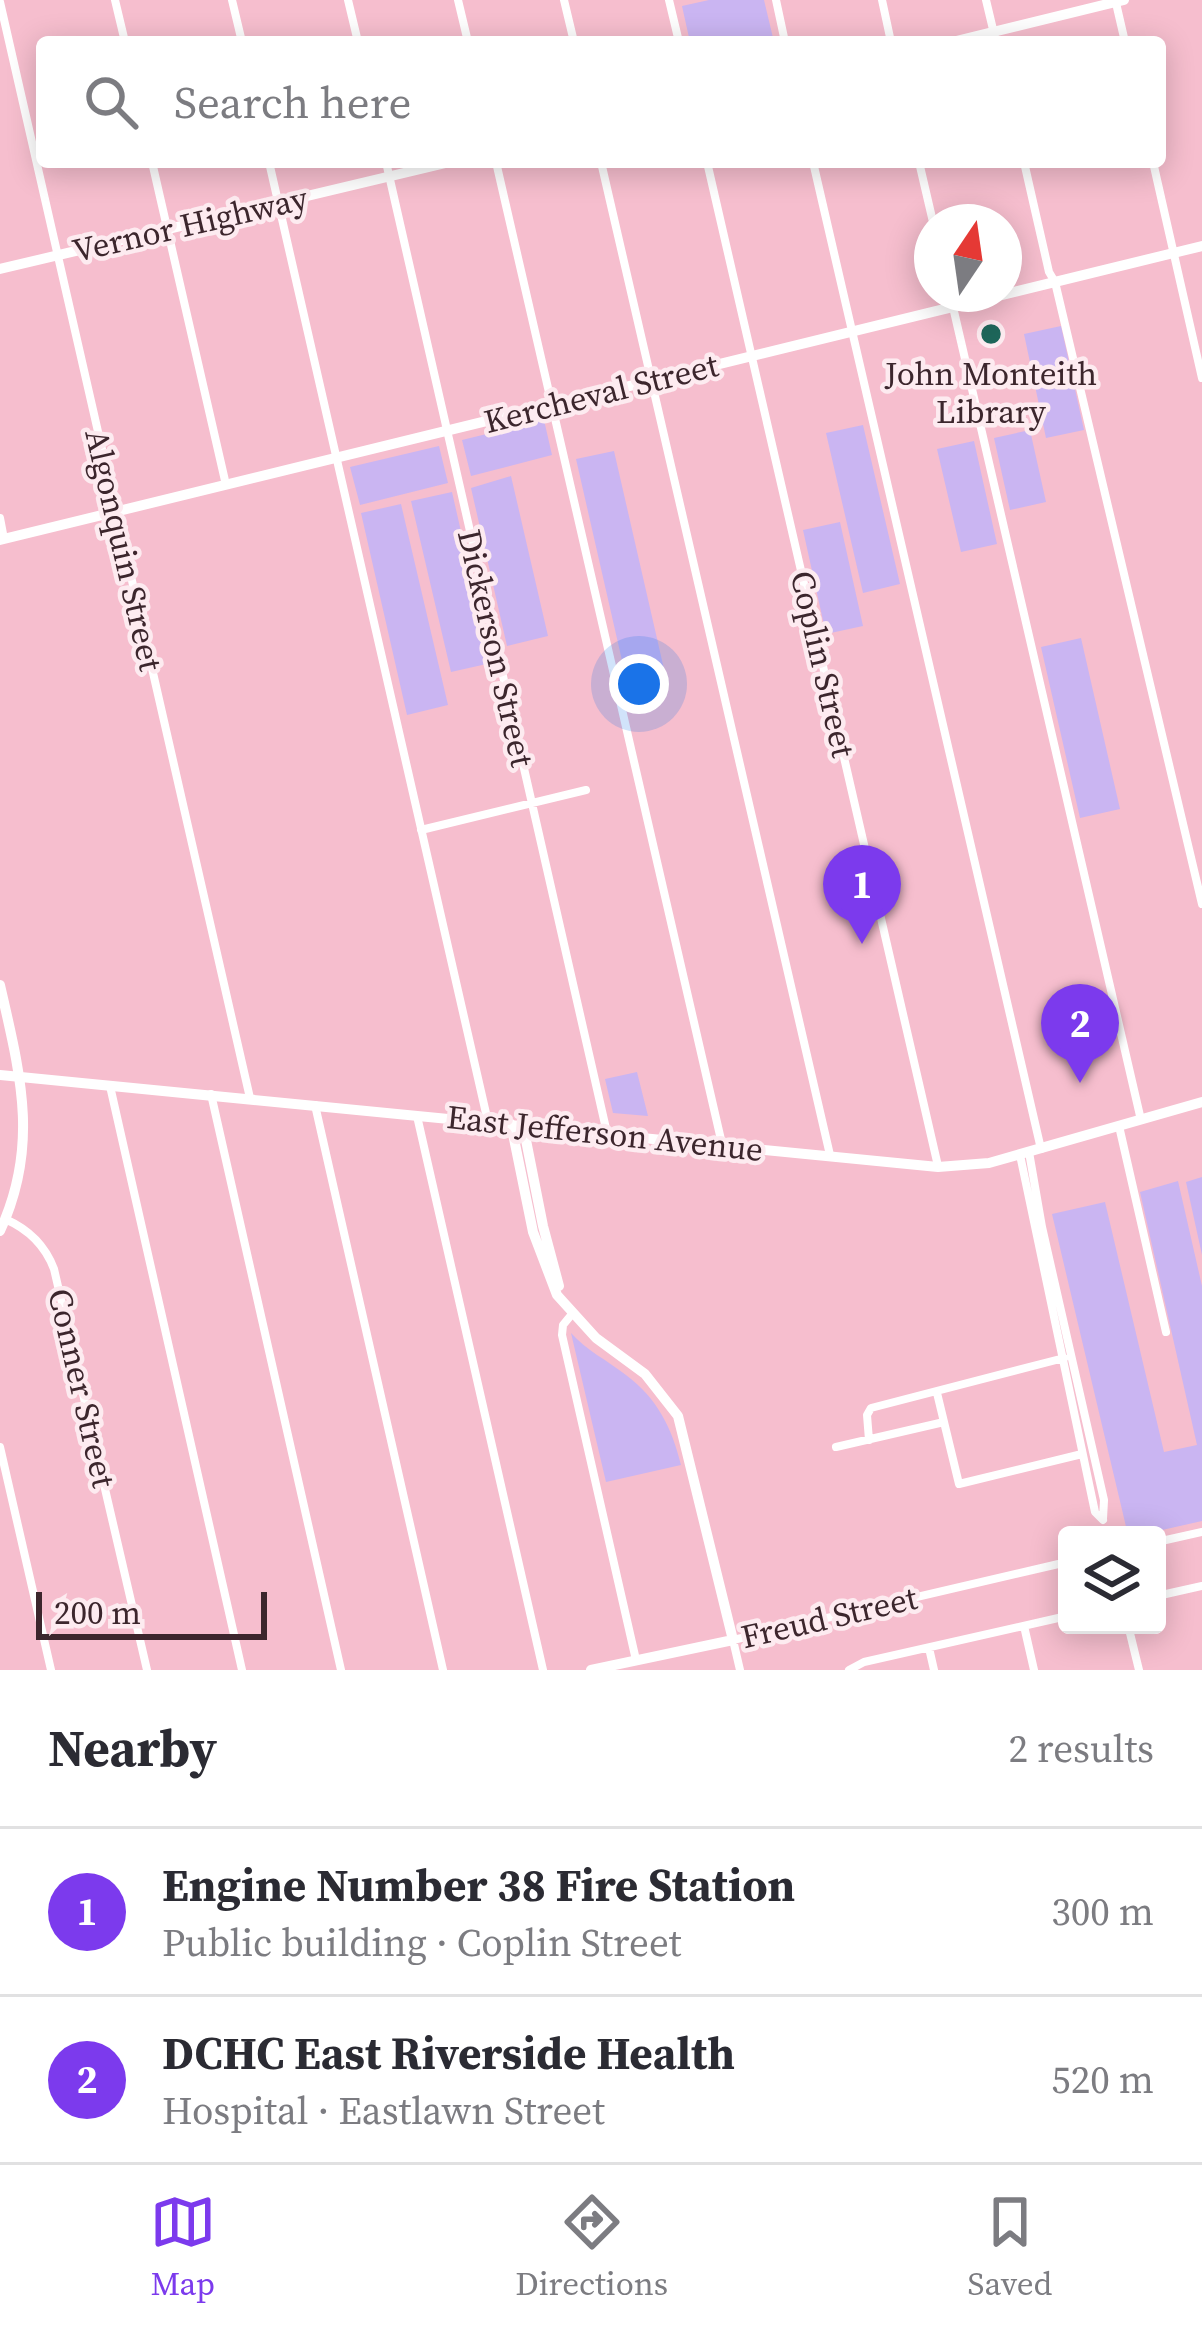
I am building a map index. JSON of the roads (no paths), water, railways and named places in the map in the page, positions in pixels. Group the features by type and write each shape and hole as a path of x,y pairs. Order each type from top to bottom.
{"street":[{"path":"116,0 124,36"},
{"path":"232,0 241,36"},
{"path":"348,0 357,36"},
{"path":"458,0 467,36"},
{"path":"564,0 573,36"},
{"path":"669,0 678,36"},
{"path":"776,0 784,36"},
{"path":"881,0 890,36"},
{"path":"986,0 995,36"},
{"path":"998,36 1119,1 1124,36"},
{"name":"Algonquin Street","path":"0,2 36,162"},
{"name":"Algonquin Street","path":"37,168 250,1098"},
{"path":"153,168 226,485"},
{"path":"270,168 488,1122"},
{"name":"Dickerson Street","path":"387,168 607,1133"},
{"name":"Vernor Highway","path":"0,269 424,168"},
{"path":"497,168 722,1144"},
{"path":"602,168 830,1155"},
{"name":"Coplin Street","path":"708,168 938,1167"},
{"path":"814,168 1030,1152 1066,1357 1104,1500 1103,1520 1095,1512 1088,1453"},
{"path":"920,168 929,204"},
{"path":"1025,168 1202,904"},
{"path":"1154,168 1202,378"},
{"name":"Kercheval Street","path":"1022,288 1202,246"},
{"name":"Kercheval Street","path":"2,539 852,332 914,312"},
{"path":"954,312 1141,1120"},
{"path":"0,518 2,539"},
{"path":"421,830 586,790"},
{"name":"Conner Street","path":"0,985 21,1077 23,1143 20,1171 3,1225 18,1225 40,1242 55,1268 147,1670"},
{"name":"East Jefferson Avenue","path":"0,1075 938,1167 980,1165 1202,1102"},
{"path":"109,1085 242,1670"},
{"path":"211,1094 341,1670"},
{"path":"315,1105 443,1670"},
{"path":"416,1114 543,1670"},
{"path":"517,1124 533,1232 553,1287 596,1339 645,1374 678,1416 740,1670"},
{"path":"1119,1126 1166,1332"},
{"path":"572,1314 562,1335 636,1660"},
{"path":"869,1440 871,1408 1066,1357"},
{"path":"938,1393 959,1484 1088,1453"},
{"path":"836,1447 944,1422"},
{"path":"0,1447 51,1670"},
{"path":"1166,1540 1202,1532"},
{"name":"Freud Street","path":"591,1670 1058,1564"},
{"path":"1166,1594 1202,1586"},
{"path":"849,1669 1058,1618"},
{"path":"1024,1626 1034,1670"},
{"path":"1130,1634 1138,1670"},
{"path":"929,1648 934,1670"}],"place":[{"name":"John Monteith Library","path":"991,334"},
{"name":"Engine Number 38 Fire Station","path":"862,944"},
{"name":"DCHC East Riverside Health","path":"1080,1083"}]}
